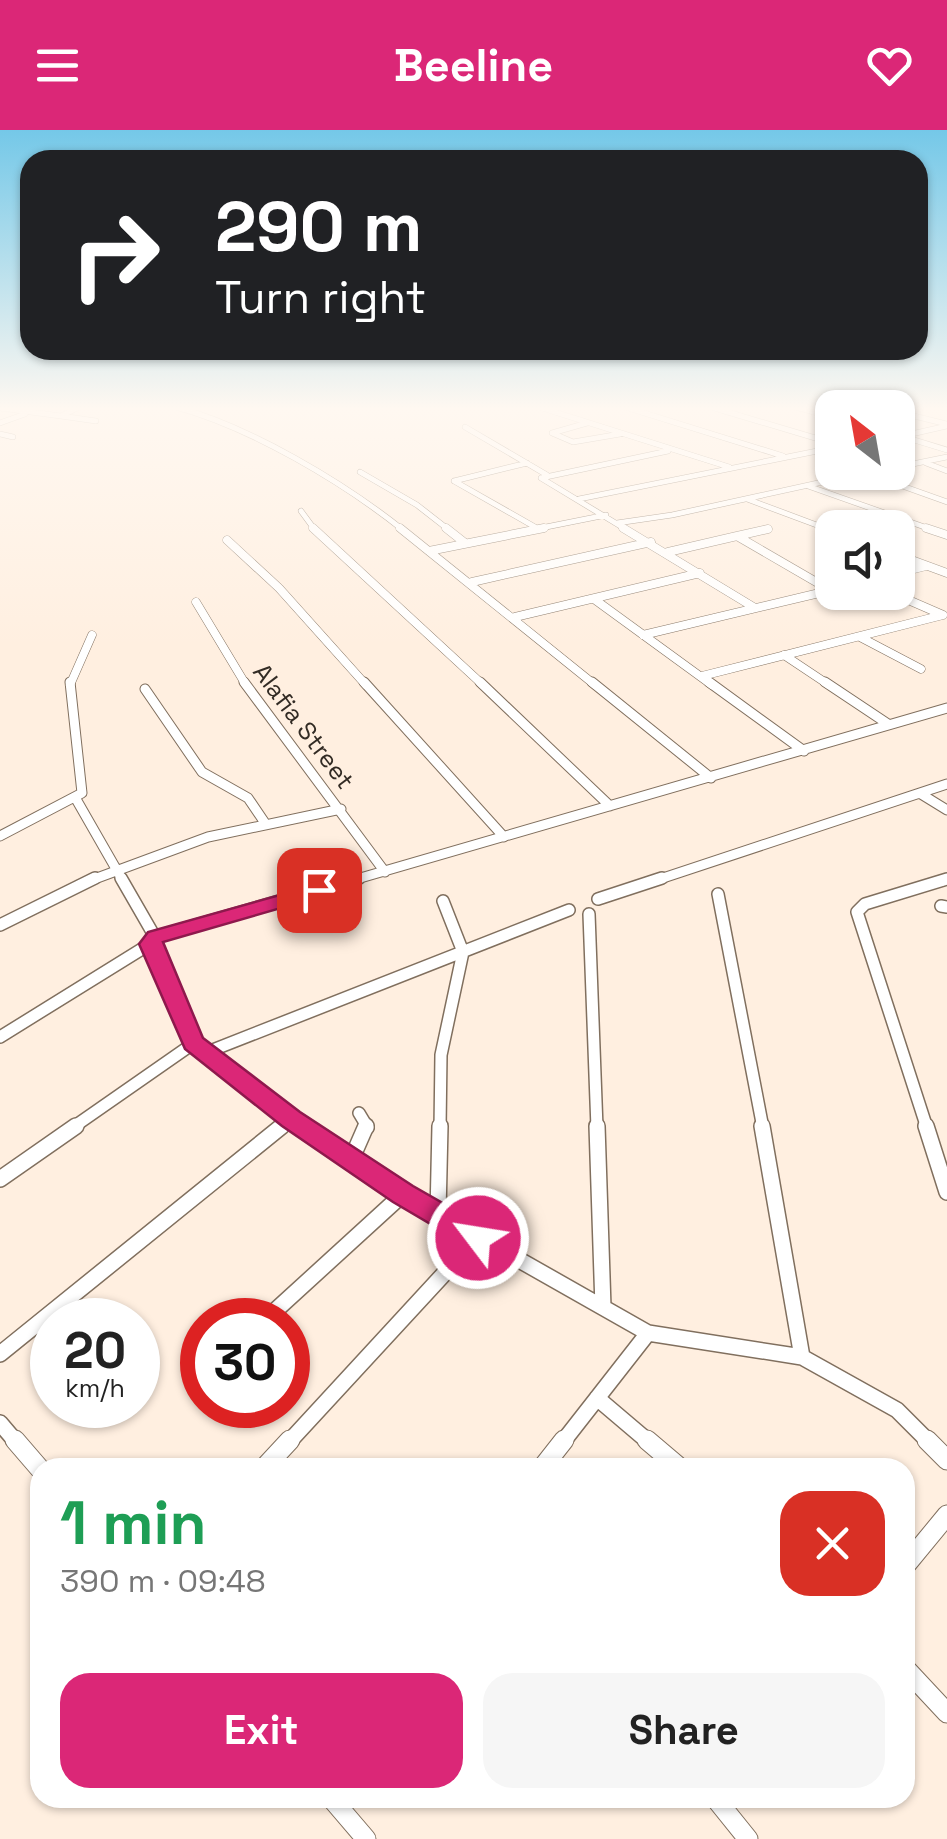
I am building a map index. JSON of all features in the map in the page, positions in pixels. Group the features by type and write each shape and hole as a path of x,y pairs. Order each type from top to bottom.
{"street":[{"path":"342,487 366,500 472,582 711,778"},
{"path":"385,487 417,505 465,543"},
{"path":"464,487 535,528"},
{"path":"555,487 755,608"},
{"path":"579,499 640,487"},
{"path":"617,523 804,487"},
{"path":"810,487 947,535"},
{"path":"914,490 947,502"},
{"path":"747,499 815,525"},
{"path":"301,512 316,532 357,566 610,806"},
{"path":"429,551 606,515"},
{"path":"668,552 768,529"},
{"path":"737,536 815,581"},
{"path":"227,540 279,588 504,837"},
{"path":"472,582 651,542"},
{"path":"915,562 947,573"},
{"path":"915,569 926,566"},
{"path":"515,617 700,573"},
{"path":"643,635 815,594"},
{"path":"594,599 804,751"},
{"name":"Alafia Street","path":"196,602 242,678 385,872"},
{"path":"915,603 945,616"},
{"path":"702,676 945,616"},
{"path":"0,836 76,799 83,786 72,723 70,683 92,635"},
{"path":"860,637 921,670"},
{"path":"784,655 888,724"},
{"path":"145,689 202,772 241,792 265,823"},
{"path":"0,1037 152,940 947,708"},
{"path":"598,899 947,784"},
{"path":"921,794 947,810"},
{"path":"76,799 152,940 199,1048 291,1119 403,1194 648,1333 802,1357 898,1410 947,1460"},
{"path":"0,924 90,878 265,823 341,809"},
{"path":"947,879 865,904 857,912 947,1192"},
{"path":"718,894 736,973 802,1357"},
{"path":"438,1213 441,1054 463,952 443,901"},
{"path":"0,1179 199,1048 568,910"},
{"path":"589,914 603,1307"},
{"path":"352,1158 368,1129 359,1113"},
{"path":"0,1354 291,1119"},
{"path":"289,1298 403,1194"},
{"path":"273,1458 478,1238"},
{"path":"550,1458 648,1333"},
{"path":"597,1398 668,1458"},
{"path":"0,1422 31,1458"},
{"path":"915,1554 947,1516"},
{"path":"915,1679 947,1713"},
{"path":"339,1808 366,1839"},
{"path":"723,1808 748,1839"}],"route":[{"path":"319,890 155,937 150,944 194,1043 204,1053 291,1119 403,1194 478,1238"}]}
